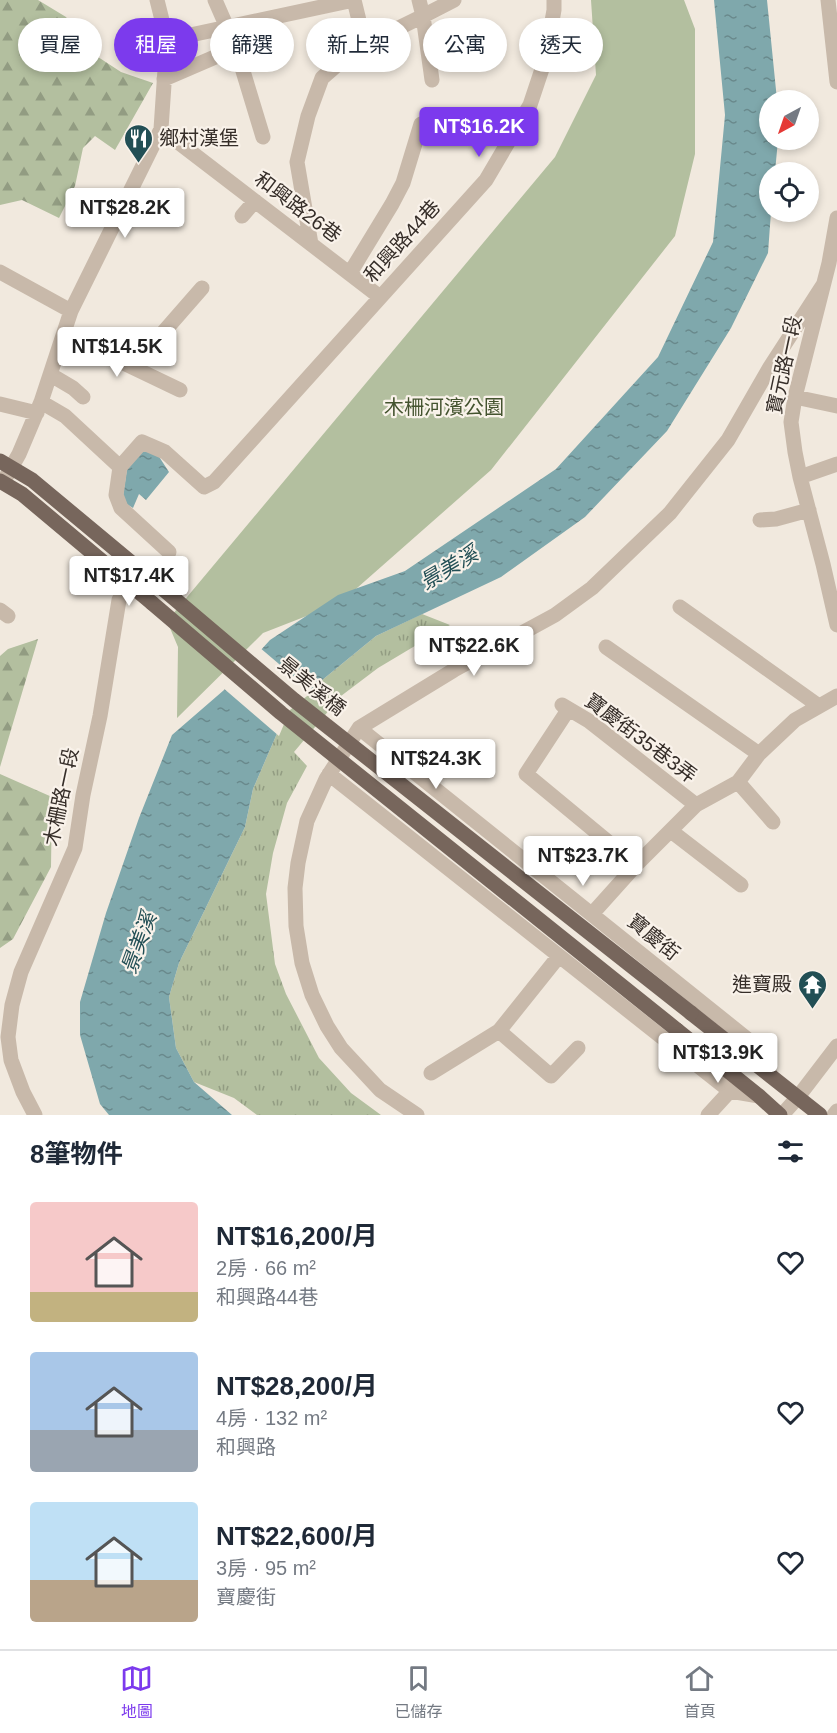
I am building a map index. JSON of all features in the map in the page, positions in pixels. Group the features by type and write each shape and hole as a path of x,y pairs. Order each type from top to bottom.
{"main road":[{"path":"5,464 47,491 140,569"},
{"path":"1,484 22,494 128,584"},
{"name":"景美溪橋","path":"140,569 294,700 691,1013"},
{"name":"景美溪橋","path":"128,584 280,713 759,1096"},
{"name":"寶慶街","path":"691,1013 820,1115"},
{"path":"759,1096 781,1115"}],"street":[{"path":"157,0 162,18"},
{"path":"215,0 223,18"},
{"path":"269,18 354,0 358,18"},
{"path":"418,0 423,16 432,80"},
{"path":"411,22 454,0"},
{"name":"和興路44巷","path":"120,467 142,442 165,452 204,487 214,482 486,180 530,105 545,60 554,0"},
{"path":"828,0 837,82"},
{"path":"164,79 210,59"},
{"path":"1,484 5,464 19,454 39,407 71,310 161,129 165,72"},
{"path":"243,72 263,137"},
{"path":"311,244 297,162 308,116 322,78 329,72"},
{"path":"350,273 403,183 421,124"},
{"name":"和興路26巷","path":"161,129 380,297"},
{"path":"242,216 255,201"},
{"name":"寶元路一段","path":"837,218 791,422 800,477 837,625"},
{"path":"0,272 71,310"},
{"path":"417,1115 380,1090 341,1048 312,995 302,963 296,926 295,888 298,863 315,801 329,774 359,728 453,670 555,615 592,588 670,513 728,440 770,367 823,285"},
{"path":"133,367 202,288"},
{"path":"59,351 109,356 180,390"},
{"path":"51,375 73,388 83,398"},
{"path":"795,397 837,406"},
{"path":"0,404 39,407 65,416 120,467 116,495 122,508 169,552"},
{"path":"800,477 837,464"},
{"path":"760,520 776,519 809,510"},
{"name":"木柵路一段","path":"35,1115 23,1092 11,1059 8,1037 12,1005 21,972 75,848 119,600 140,569"},
{"path":"680,607 819,706"},
{"path":"606,647 759,754"},
{"path":"592,914 696,806 738,782 759,754 795,720 837,696"},
{"name":"寶慶街35巷3弄","path":"636,866 526,774 564,707 589,721 696,806"},
{"name":"寶慶街","path":"359,728 756,1046 771,1076"},
{"path":"329,774 730,1091 759,1096"},
{"path":"738,782 773,822"},
{"path":"671,831 741,885"},
{"path":"431,1073 499,1031 559,956"},
{"path":"499,1031 551,1077 578,1048"},
{"path":"781,1115 798,1097 837,1046"},
{"path":"708,1115 730,1091"},
{"path":"834,1115 837,1111"}],"green space":[{"path":"0,0 38,0 67,18 18,18 18,72 102,72 102,60 114,67 114,72 121,72 153,83 115,150 95,136 83,148 75,186 59,218 22,200 0,205"},
{"name":"木柵河濱公園","path":"591,0 684,0 695,29 695,154 675,236 491,470 340,603 263,633 177,718 178,647 167,621 555,157 596,72 603,72 603,18 592,18"},
{"path":"422,614 450,625 378,668 341,696 294,752 307,766 287,803 273,853 266,894 275,964 286,994 319,1058 351,1093 381,1115 257,1115 234,1098 194,1082 176,1048 169,997 179,963 245,827 253,789 288,708 376,636"},
{"path":"38,639 0,767 0,656 8,649"},
{"path":"0,774 52,797 51,867 13,939 0,948"}],"water":[{"name":"景美溪","path":"714,0 767,0 776,90 759,90 759,150 777,150 776,162 759,162 759,222 770,222 768,253 731,328 667,431 585,517 501,577 376,636 288,708 253,789 245,827 179,963 169,997 176,1048 194,1082 232,1115 109,1115 100,1104 80,1035 80,1002 106,913 139,818 172,735 224,690 270,640 338,595 405,571 556,469 658,357 713,242 725,115"},
{"path":"145,449 156,452 169,472 146,500 139,494 133,508 125,503 123,496 127,469"}],"pier":[{"path":"259,647 312,692 290,710 279,736 222,687"}],"place":[{"name":"鄉村漢堡","path":"138,164"},
{"name":"進寶殿","path":"813,1010"}]}
